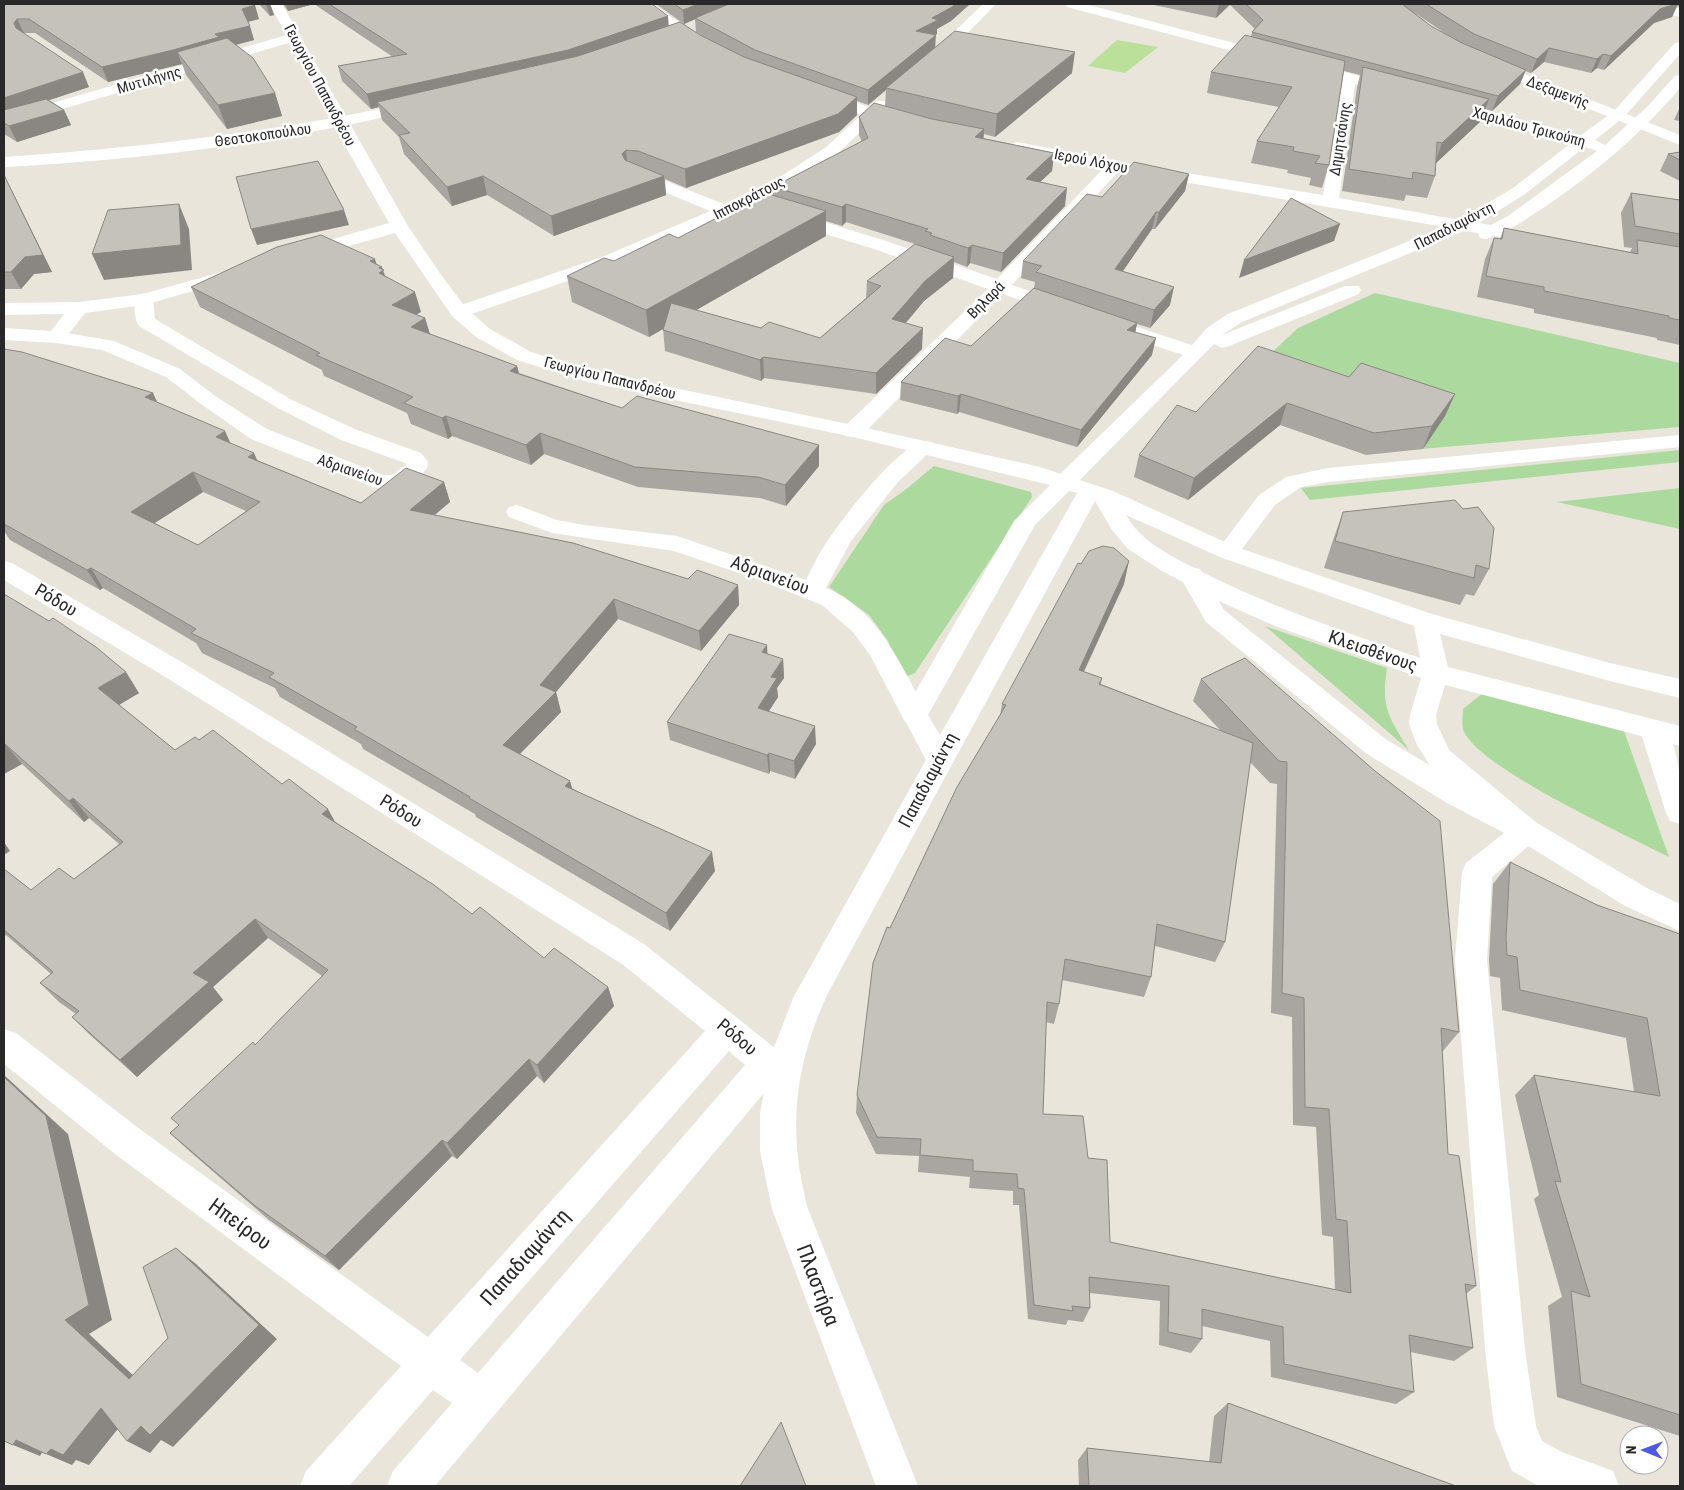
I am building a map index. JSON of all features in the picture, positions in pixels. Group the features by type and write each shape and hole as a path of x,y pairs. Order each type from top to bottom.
{"street":[{"name":"Γεωργίου Παπανδρέου","path":"276,4 340,123 399,226 459,312 483,333 502,345 524,356 588,376 1003,464 1065,482"},
{"path":"645,4 682,32 716,53"},
{"path":"921,70 950,45 990,4"},
{"path":"1071,4 1414,95"},
{"path":"1650,4 1680,13"},
{"name":"Μυτιλήνης","path":"4,122 294,37"},
{"name":"Παπαδιαμάντη","path":"915,715 1026,521 1196,353 1214,332 1235,318 1297,291 1410,249 1461,226 1519,191 1619,114 1680,46"},
{"name":"Δεξαμενής","path":"1479,60 1619,114 1680,140"},
{"name":"Δημητσάνης","path":"1330,201 1349,78"},
{"name":"Παπαδιαμάντη","path":"1469,242 1493,231 1525,212 1609,149 1641,123 1680,79"},
{"path":"93,81 108,92"},
{"path":"809,91 870,113 915,125"},
{"name":"Ιπποκράτους","path":"459,312 608,261 742,203 786,180 831,151 892,94"},
{"name":"Χαριλάου Τρικούπη","path":"1432,100 1609,149"},
{"name":"Θεοτοκοπούλου","path":"4,162 152,150 340,123 434,101"},
{"name":"Ιερού Λόχου","path":"999,143 1115,166 1330,201 1558,243"},
{"name":"Βηλαρά","path":"853,431 1000,287 1115,166"},
{"path":"634,174 726,211"},
{"path":"742,203 877,244 1074,312"},
{"path":"286,259 399,226"},
{"path":"4,309 79,308 144,299 248,269"},
{"name":"Παπαδιαμάντη","path":"1196,353 1364,285"},
{"path":"107,345 146,322 144,299"},
{"path":"56,337 79,308"},
{"name":"Αδριανείου","path":"4,334 56,337 107,345 173,373 208,400 259,434 381,482 390,483 408,476 416,468 417,462 413,458 349,435 285,404 212,359 146,322"},
{"path":"1102,322 1196,353"},
{"path":"316,458 349,435"},
{"path":"1228,552 1266,500 1294,482 1328,475 1680,441"},
{"path":"812,590 841,538 890,477 924,447"},
{"path":"1065,482 1098,493 1228,552 1425,621 1610,672 1680,688"},
{"name":"Παπαδιαμάντη","path":"408,1486 480,1399 775,1070 794,1034 804,1008 939,759 1098,493"},
{"name":"Κλεισθένους","path":"1098,493 1136,544 1190,575 1284,620 1436,673 1680,736"},
{"name":"Αδριανείου","path":"517,512 552,526 677,544 812,590 831,599 862,626 880,651 939,759"},
{"name":"Ρόδου","path":"4,569 184,676 633,954 728,1029 775,1070"},
{"path":"1190,575 1215,616 1376,747 1457,795 1527,831 1636,897 1680,918"},
{"path":"1425,621 1436,673 1423,715 1423,724 1431,745 1440,756 1527,831"},
{"path":"1654,730 1680,814"},
{"path":"1527,831 1477,872 1471,960 1505,1350 1515,1426 1527,1456 1552,1470 1598,1486"},
{"name":"Παπαδιαμάντη","path":"321,1486 728,1029"},
{"name":"Ηπείρου","path":"4,1044 128,1142 480,1399"},
{"name":"Πλαστήρα","path":"775,1070 778,1161 790,1209 897,1486"}],"green space":[{"path":"1117,40 1158,47 1125,73 1088,66"},
{"path":"1375,293 1680,363 1680,427 1398,451 1267,357 1298,328"},
{"path":"1680,450 1680,462 1310,500 1301,488"},
{"path":"934,466 1031,492 1032,497 915,673 908,676 901,673 888,641 869,615 829,587 884,505"},
{"path":"1680,488 1680,529 1557,502"},
{"path":"1265,626 1387,668 1385,693 1388,711 1391,720 1409,750"},
{"path":"1483,693 1624,731 1669,857 1558,801 1498,764 1476,747 1463,730 1463,709"}],"building":[{"path":"4,4 255,5 242,9 250,26 215,34 219,37 173,50 102,67 29,19 17,19 14,23 16,28 83,72 4,98"},
{"path":"329,4 652,4 668,16 568,50 367,94 338,66 407,54"},
{"path":"674,4 698,4 683,10"},
{"path":"729,4 956,4 932,18 938,20 916,31 936,35 868,90 755,50 695,18"},
{"path":"1246,4 1402,4 1431,26 1462,43 1526,70 1498,96 1252,32 1263,20"},
{"path":"1426,4 1676,4 1660,9 1611,56 1603,54 1597,59 1549,48 1537,59 1474,34"},
{"path":"680,22 700,35 744,57 857,97 838,114 685,169 638,151 626,150 622,154 625,160 664,176 551,216 483,176 447,187 399,135 410,133 377,102 578,56"},
{"path":"955,31 1075,52 997,114 886,88"},
{"path":"1245,35 1345,61 1329,165 1315,163 1320,156 1293,151 1294,147 1257,141 1292,87 1211,72"},
{"path":"227,38 253,58 275,93 218,105 177,52"},
{"path":"1363,67 1489,99 1442,143 1437,142 1435,176 1413,172 1412,179 1349,169"},
{"path":"46,99 64,110 9,126 4,123 4,110"},
{"path":"874,103 932,119 984,129 975,137 1054,153 1026,179 1067,188 1003,253 972,245 968,248 930,235 932,233 925,231 928,229 846,204 842,207 773,187 868,138 859,117"},
{"path":"1680,152 1680,160 1668,154"},
{"path":"318,161 344,210 251,229 236,177"},
{"path":"1134,162 1189,174 1159,212 1156,212 1115,269 1174,287 1154,310 1036,272 1042,266 1023,261 1087,194 1102,197"},
{"path":"4,175 43,255 25,257 11,272 4,272"},
{"path":"765,193 826,211 646,310 567,276 604,258 614,261 669,234 678,238"},
{"path":"1631,193 1680,200 1680,234 1635,226"},
{"path":"1291,198 1340,224 1244,260"},
{"path":"179,204 181,245 92,254 108,210"},
{"path":"1504,228 1638,254 1637,240 1680,247 1680,320 1669,318 1669,316 1544,291 1544,287 1486,276 1494,238 1502,239"},
{"path":"321,235 375,259 370,261 384,270 379,273 415,292 392,305 425,318 411,327 517,366 510,371 622,408 637,396 819,445 785,485 758,477 635,467 540,433 526,445 446,416 442,418 404,403 413,397 316,355 320,353 191,287 277,247"},
{"path":"915,244 954,257 925,281 892,319 923,328 876,373 763,357 760,360 663,330 671,303 761,328 769,322 820,338 881,286 867,281"},
{"path":"1034,288 1137,323 1127,330 1156,338 1081,430 961,394 958,396 901,382 945,338 971,346"},
{"path":"1258,346 1349,377 1361,363 1455,394 1432,426 1374,433 1287,403 1194,478 1139,455 1177,405 1196,412"},
{"path":"4,349 22,352 153,393 145,397 225,431 216,437 254,453 248,457 361,503 406,468 444,482 410,510 573,543 688,579 697,570 738,585 699,631 614,599 540,685 556,692 503,745 570,781 565,786 712,852 666,913 354,729 357,727 269,677 274,673 191,633 196,629 91,568 87,570 4,524","holes":["193,472 260,502 198,545 131,512"]},
{"path":"1455,500 1463,509 1478,507 1494,528 1489,569 1476,565 1474,578 1335,541 1343,512"},
{"path":"1103,546 1114,548 1129,561 1079,670 1102,678 1099,684 1253,743 1225,942 1157,924 1151,977 1065,959 1059,1004 1047,1002 1043,1114 1083,1116 1088,1158 1107,1160 1110,1242 1351,1293 1347,1221 1336,1219 1329,1109 1305,1107 1304,998 1282,993 1287,762 1279,761 1201,679 1245,658 1375,771 1440,821 1459,1032 1441,1028 1448,1154 1459,1156 1476,1286 1465,1284 1473,1348 1409,1335 1414,1392 1284,1364 1283,1327 1202,1309 1202,1339 1168,1332 1169,1286 1089,1277 1090,1308 1072,1306 1073,1311 1034,1305 1024,1189 1018,1188 1017,1174 973,1171 973,1160 920,1155 921,1139 877,1137 857,1095 873,963 887,927 890,928 957,787 1006,705 1002,704 1078,563 1081,564 1089,551"},
{"path":"4,594 49,621 53,618 96,647 126,672 98,688 175,750 195,737 199,740 213,730 282,784 289,779 328,809 322,814 434,885 472,914 480,907 544,958 554,948 608,987 537,1065 529,1059 447,1143 442,1140 325,1256 254,1205 170,1133 179,1125 171,1118 253,1042 255,1045 328,970 255,919 193,973 209,982 120,1060 72,1017 79,1011 40,983 53,972 4,930 4,869 31,890 59,868 74,879 123,842 73,798 69,801 4,745"},
{"path":"729,634 767,645 762,652 783,659 771,677 777,678 758,708 815,726 794,761 769,753 767,755 667,722"},
{"path":"1510,862 1597,905 1680,934 1680,1415 1581,1384 1571,1291 1590,1297 1555,1181 1561,1182 1534,1075 1660,1096 1647,1018 1520,990 1517,957 1507,955 1506,939"},
{"path":"4,1077 46,1116 89,1305 65,1320 129,1379 168,1338 143,1267 176,1248 259,1325 150,1435 141,1426 127,1441 101,1408 63,1455 51,1449 46,1454 16,1440 13,1445 4,1441"},
{"path":"1228,1403 1456,1486 1089,1486 1087,1448 1221,1463"},
{"path":"781,1422 806,1486 740,1486"}]}
